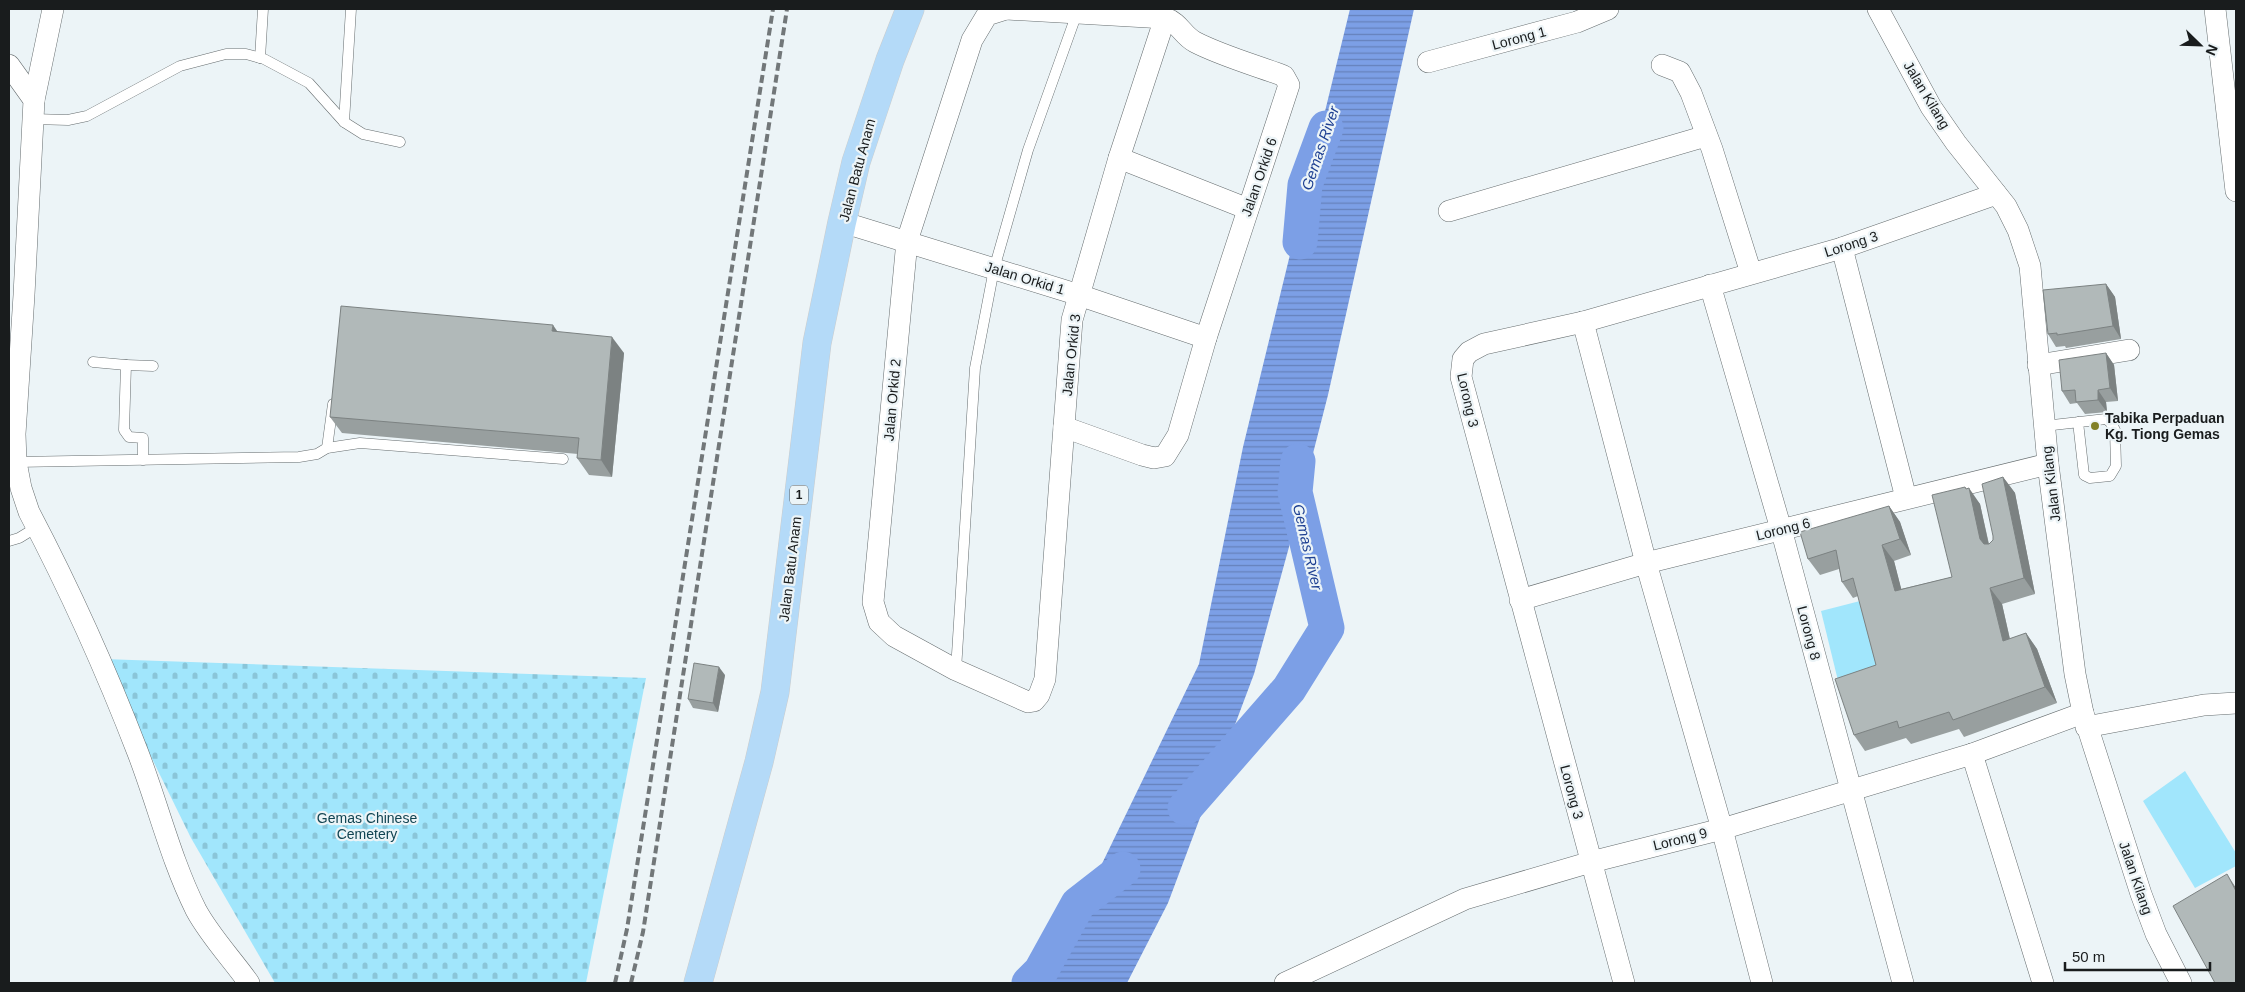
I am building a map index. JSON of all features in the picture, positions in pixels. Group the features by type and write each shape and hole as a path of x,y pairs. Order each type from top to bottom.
{"highway":[{"name":"Jalan Batu Anam","path":"698,983 759,762 775,692 817,343 842,222 856,162 890,60 910,9"}],"street":[{"path":"53,9 33,110 24,295 12,432 21,488 29,512 95,646 139,755 178,868 196,909 206,926 249,983"},
{"name":"Lorong 1","path":"1428,62 1576,22 1608,9"},
{"name":"Jalan Kilang","path":"1878,9 1931,107 2012,216 2026,249 2030,266 2048,464 2075,674 2085,720 2141,894 2156,934 2181,983"},
{"path":"2215,9 2235,165 2236,192"},
{"path":"1000,11 1165,18"},
{"name":"Jalan Orkid 2","path":"1000,11 972,40 907,241 872,602 875,614 883,628 956,670 1023,702 1034,701"},
{"name":"Jalan Orkid 3","path":"1034,701 1039,695 1045,679 1072,320 1119,158 1165,18"},
{"name":"Jalan Orkid 6","path":"1064,428 1142,455 1154,458 1165,456 1178,436 1206,338 1289,88 1289,82 1284,76 1196,43 1183,34 1180,26 1174,21 1165,18"},
{"path":"9,65 33,110"},
{"path":"1662,66 1680,72 1684,78 1706,136 1751,273"},
{"path":"1449,211 1706,136"},
{"path":"1119,158 1248,209"},
{"name":"Lorong 3","path":"1624,983 1461,377 1463,359 1469,352 1484,344 1583,322 1842,248 1996,194"},
{"name":"Jalan Orkid 1","path":"842,222 1079,295 1206,338"},
{"path":"1842,248 1906,498"},
{"name":"Lorong 8","path":"1710,285 1781,529 1903,983"},
{"path":"1583,322 1646,562 1722,829 1762,983"},
{"path":"2038,365 2128,350"},
{"name":"Lorong 6","path":"1520,600 1646,562 1906,498 1983,485 2048,464"},
{"name":"Lorong 9","path":"1285,983 1464,899 1591,862 1722,829 2085,720 2204,705 2236,703"},
{"path":"1972,754 2043,983"}],"lane":[{"path":"260,58 262,9"},
{"path":"344,122 351,9"},
{"path":"956,670 975,368 994,269 1028,150 1077,13"},
{"path":"33,110 68,120 87,116 180,66 226,54 246,54 260,58 309,83 344,122 363,134 400,142"},
{"path":"93,362 153,366"},
{"path":"126,365 124,430 129,437 143,438 142,460"},
{"path":"328,448 334,390"},
{"path":"2044,426 2078,422 2106,419 2114,425 2116,466 2110,476 2090,478 2084,474 2078,422"},
{"path":"16,462 299,457 317,454 328,448 360,443 563,459"},
{"path":"9,541 19,538 37,527"}],"green space":[{"path":"1864,600 1884,678 1841,693 1821,611"},
{"name":"Gemas Chinese Cemetery","path":"103,659 646,678 586,983 275,983 191,838"},
{"path":"2185,771 2236,853 2236,866 2195,888 2143,801"}],"water":[{"path":"1350,9 1414,9 1328,395 1254,674 1168,903 1127,983 1044,983 1199,664 1243,447"}],"building":[{"path":"2106,284 2113,326 2057,335 2057,333 2048,334 2043,290"},
{"path":"341,306 553,325 552,331 612,337 601,460 577,458 579,438 330,417"},
{"path":"2106,353 2110,388 2098,390 2098,400 2076,402 2075,390 2062,391 2059,360"},
{"path":"2003,477 2024,578 1990,588 2003,641 2026,633 2045,687 1953,720 1949,712 1899,728 1897,721 1854,735 1835,679 1876,665 1853,578 1842,582 1836,550 1808,559 1800,532 1889,506 1900,539 1882,545 1895,591 1952,577 1932,495 1965,487 1966,489 1969,488 1980,539 1984,544 1989,544 1993,540 1993,536 1982,484"},
{"path":"694,663 719,667 713,703 688,699"},
{"path":"2227,874 2236,891 2236,983 2215,983 2173,906"}],"waterway":[{"name":"Gemas River","path":"1300,242 1305,185 1326,128"},
{"name":"Gemas River","path":"1185,808 1289,689 1327,628 1295,492 1298,461"},
{"name":"Gemas River","path":"1029,983 1041,971 1078,904 1123,869"}],"railway":[{"path":"615,983 627,929 773,9"},
{"path":"631,983 643,932 787,9"}],"place":[{"name":"Tabika Perpaduan Kg. Tiong Gemas","path":"2095,426"}]}
